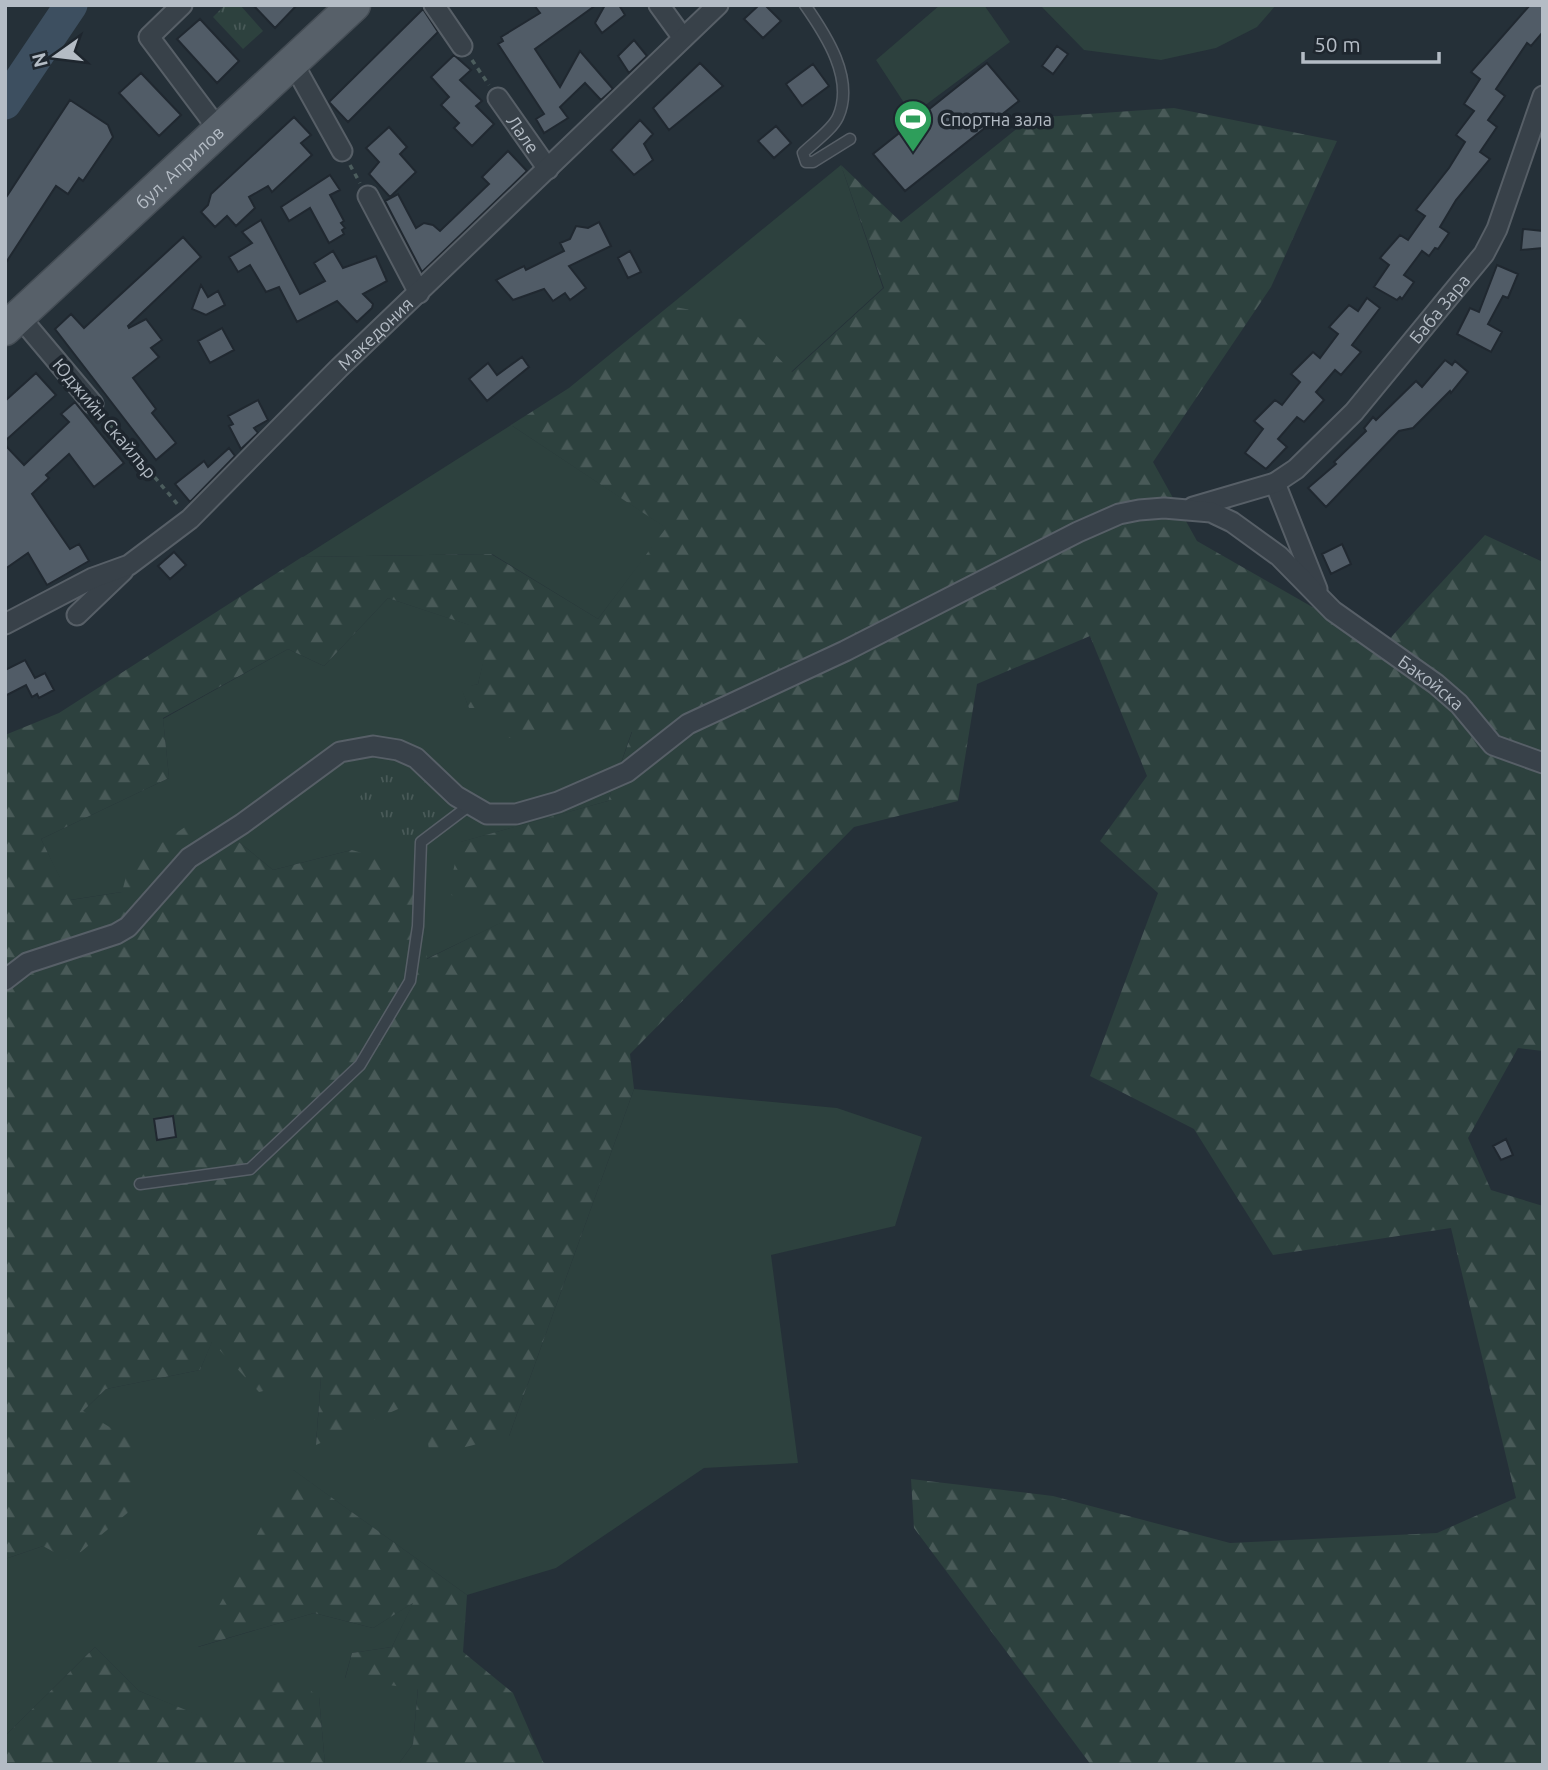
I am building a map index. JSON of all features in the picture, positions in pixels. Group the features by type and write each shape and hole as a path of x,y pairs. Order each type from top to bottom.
{"main road":[{"name":"бул. Априлов","path":"12,323 354,5"}],"street":[{"path":"181,5 149,37 218,129"},
{"path":"434,5 463,46"},
{"path":"659,5 683,38"},
{"name":"Македония","path":"5,624 93,578 129,565 190,519 419,293 718,5"},
{"path":"293,63 342,151"},
{"name":"Баба Зара","path":"1187,509 1275,483 1296,469 1354,412 1484,254 1497,229 1522,149 1543,96"},
{"name":"Лале","path":"498,98 548,169"},
{"path":"369,197 419,293"},
{"name":"Юджийн Скайлър","path":"12,323 93,404"},
{"path":"1275,483 1320,596"},
{"path":"5,980 27,963 116,934 128,927 188,858 242,824 340,752 373,746 398,750 416,758 456,796 487,814 516,814 558,802 626,772 688,724 845,651 1079,532 1119,514 1139,510 1187,509"},
{"name":"Бакойска","path":"1187,509 1211,512 1260,540 1333,611 1459,704 1493,745 1543,763"},
{"path":"77,615 129,565"}],"lane":[{"path":"805,5 839,66 843,80 837,118 803,153 806,162 813,162 850,139"},
{"path":"140,1184 250,1168 360,1065 410,981 418,926 421,842 470,805"}],"path":[{"path":"463,46 498,98"},
{"path":"342,151 369,197"},
{"name":"Юджийн Скайлър","path":"93,404 190,519"}],"green space":[{"path":"225,5 240,5 263,31 243,49 213,17"},
{"path":"940,5 984,5 1010,42 912,115 876,60"},
{"path":"1040,5 1276,5 1257,27 1216,48 1161,60 1084,50"},
{"path":"1174,108 1337,141 1271,287 1153,462 1197,541 1382,647 1485,535 1543,562 1543,1051 1518,1048 1468,1138 1491,1190 1543,1206 1543,1765 1091,1765 914,1528 911,1479 1053,1496 1230,1543 1437,1533 1516,1498 1451,1228 1273,1255 1194,1129 1090,1076 1158,893 1100,841 1147,776 1090,636 977,684 958,801 854,827 630,1054 634,1089 509,1436 430,1456 421,1399 316,1445 321,1378 259,1392 212,1342 200,1370 106,1389 83,1411 136,1443 131,1510 70,1561 43,1546 5,1559 5,735 59,713 302,557 491,554 598,619 666,528 511,425 569,388 669,306 741,319 792,372 884,288 841,165 901,222 1030,118","holes":["388,598 469,625 460,649 484,658 478,684 461,688 469,708 499,708 509,738 632,732 608,801 460,842 448,893 500,923 427,959 424,893 388,861 352,850 273,870 229,834 188,825 129,865 122,892 71,900 41,839 169,778 163,718 288,649 324,666"]},
{"path":"841,165 883,288 791,372 669,306"},
{"path":"511,425 667,528 598,619 492,554 303,557"},
{"path":"388,598 470,625 485,657 478,684 462,689 469,708 499,708 632,731 608,801 461,842 501,923 426,959 424,893 352,850 273,870 229,834 122,892 70,900 41,839 169,778 163,719 288,649 324,666"},
{"path":"394,755 450,804 404,854 350,809"},
{"path":"634,1089 837,1108 922,1137 895,1226 771,1255 798,1463 704,1468 556,1568 467,1595 293,1470 198,1647 314,1613 373,1628 414,1602 392,1647 352,1653 345,1678 418,1688 413,1744 398,1765 325,1765 319,1697 223,1726 139,1691 95,1647 5,1736 5,1559 43,1546 83,1411 106,1389 200,1370 212,1341 321,1377 316,1444 421,1398 509,1436"},
{"path":"292,1469 467,1595 463,1652 513,1693 543,1762 548,1765 398,1765 413,1744 418,1689 345,1679 352,1653 392,1647 413,1603 373,1628 314,1613 197,1647"},
{"path":"95,1647 139,1691 223,1725 281,1669 319,1697 325,1765 5,1765 5,1736"}],"building":[{"path":"253,5 297,5 275,28"},
{"path":"534,5 596,5 535,49 560,87 580,51 613,89 601,100 585,83 560,107 568,118 544,133 536,119 544,114 498,44 503,41 501,37 540,13"},
{"path":"605,5 619,5 625,15 602,33 595,23"},
{"path":"759,5 765,5 781,21 763,38 744,19"},
{"path":"1530,5 1543,5 1543,32 1531,46 1527,43 1496,89 1505,96 1488,120 1497,127 1480,152 1490,159 1456,200 1440,227 1449,233 1438,249 1435,248 1429,256 1422,251 1404,275 1414,282 1402,299 1400,297 1397,300 1374,287 1389,265 1380,258 1400,235 1408,240 1425,216 1416,210 1449,168 1465,142 1456,135 1474,111 1464,104 1480,79 1471,72"},
{"path":"423,9 438,32 348,122 329,102"},
{"path":"200,19 239,61 217,83 177,39"},
{"path":"634,40 647,56 629,73 618,56"},
{"path":"1057,46 1068,54 1053,74 1042,66"},
{"path":"454,55 471,70 460,80 482,101 476,106 494,124 472,146 454,128 459,123 441,105 449,97 431,77"},
{"path":"700,63 723,86 669,130 653,108"},
{"path":"987,63 1019,101 905,191 873,154"},
{"path":"813,64 829,86 802,106 786,84"},
{"path":"141,73 181,115 159,136 119,93"},
{"path":"70,100 108,125 113,137 83,181 79,178 68,194 56,186 5,264 5,199"},
{"path":"294,117 311,135 301,143 312,155 272,192 268,186 249,197 255,208 236,226 227,216 215,227 201,212 208,205 211,194"},
{"path":"640,120 653,134 644,144 653,160 634,175 611,150"},
{"path":"776,126 791,143 774,158 758,141"},
{"path":"389,127 407,147 400,154 416,172 390,197 369,174 379,162 366,148"},
{"path":"508,151 527,171 422,272 385,201 398,194 416,228 424,223 433,225 440,231 489,184 482,177"},
{"path":"330,175 340,190 330,195 345,228 342,230 344,234 329,243 310,208 289,221 281,207"},
{"path":"261,220 300,294 325,281 314,263 333,251 343,268 376,256 387,281 363,294 373,304 372,308 357,322 337,301 297,322 279,287 266,292 250,265 238,272 229,257 252,243 242,232"},
{"path":"599,222 611,246 569,266 586,288 570,300 565,293 553,301 544,289 513,300 496,280 524,266 526,270 564,251 560,243 570,239 576,226 588,228"},
{"path":"1523,229 1543,231 1543,248 1521,250"},
{"path":"183,237 201,257 128,326 129,328 146,319 162,340 151,348 159,357 133,378 156,409 152,413 176,443 156,460 55,329 71,314 84,328"},
{"path":"630,251 641,272 628,278 618,258"},
{"path":"1497,265 1518,274 1508,298 1503,296 1488,324 1502,332 1491,352 1457,334 1470,308 1479,312"},
{"path":"201,285 208,297 218,291 225,305 206,315 192,309"},
{"path":"1367,298 1380,308 1352,345 1361,352 1341,375 1335,370 1316,392 1324,400 1304,422 1297,417 1278,439 1287,447 1266,469 1245,453 1263,429 1254,421 1275,400 1282,405 1300,382 1291,374 1313,352 1320,358 1338,334 1329,327 1349,305 1358,311"},
{"path":"222,328 234,350 210,363 198,341"},
{"path":"522,357 529,367 487,401 469,379 488,363 497,375"},
{"path":"1445,360 1452,365 1455,361 1468,372 1451,393 1450,391 1413,428 1399,431 1326,507 1308,488 1336,464 1334,462 1366,431 1364,428 1373,417 1376,420 1416,381 1422,387"},
{"path":"36,373 56,395 5,441 5,401"},
{"path":"258,400 268,420 254,428 258,433 241,449 229,426 233,424 228,416"},
{"path":"75,402 124,463 94,487 69,454 46,475 49,478 32,494 70,549 79,544 89,561 47,585 28,553 5,569 5,445 24,465 69,422 61,414"},
{"path":"229,448 235,456 190,502 175,484 204,461 208,467"},
{"path":"1342,544 1351,564 1331,574 1322,554"},
{"path":"174,552 186,565 170,579 158,566"},
{"path":"25,660 35,678 45,673 54,690 39,698 37,694 32,697 26,685 5,696 5,670"},
{"path":"173,1116 176,1137 157,1140 154,1119"},
{"path":"1506,1139 1513,1155 1501,1160 1493,1146"}],"waterway":[{"path":"5,103 71,5"}],"place":[{"name":"Спортна зала","path":"913,153"}]}
